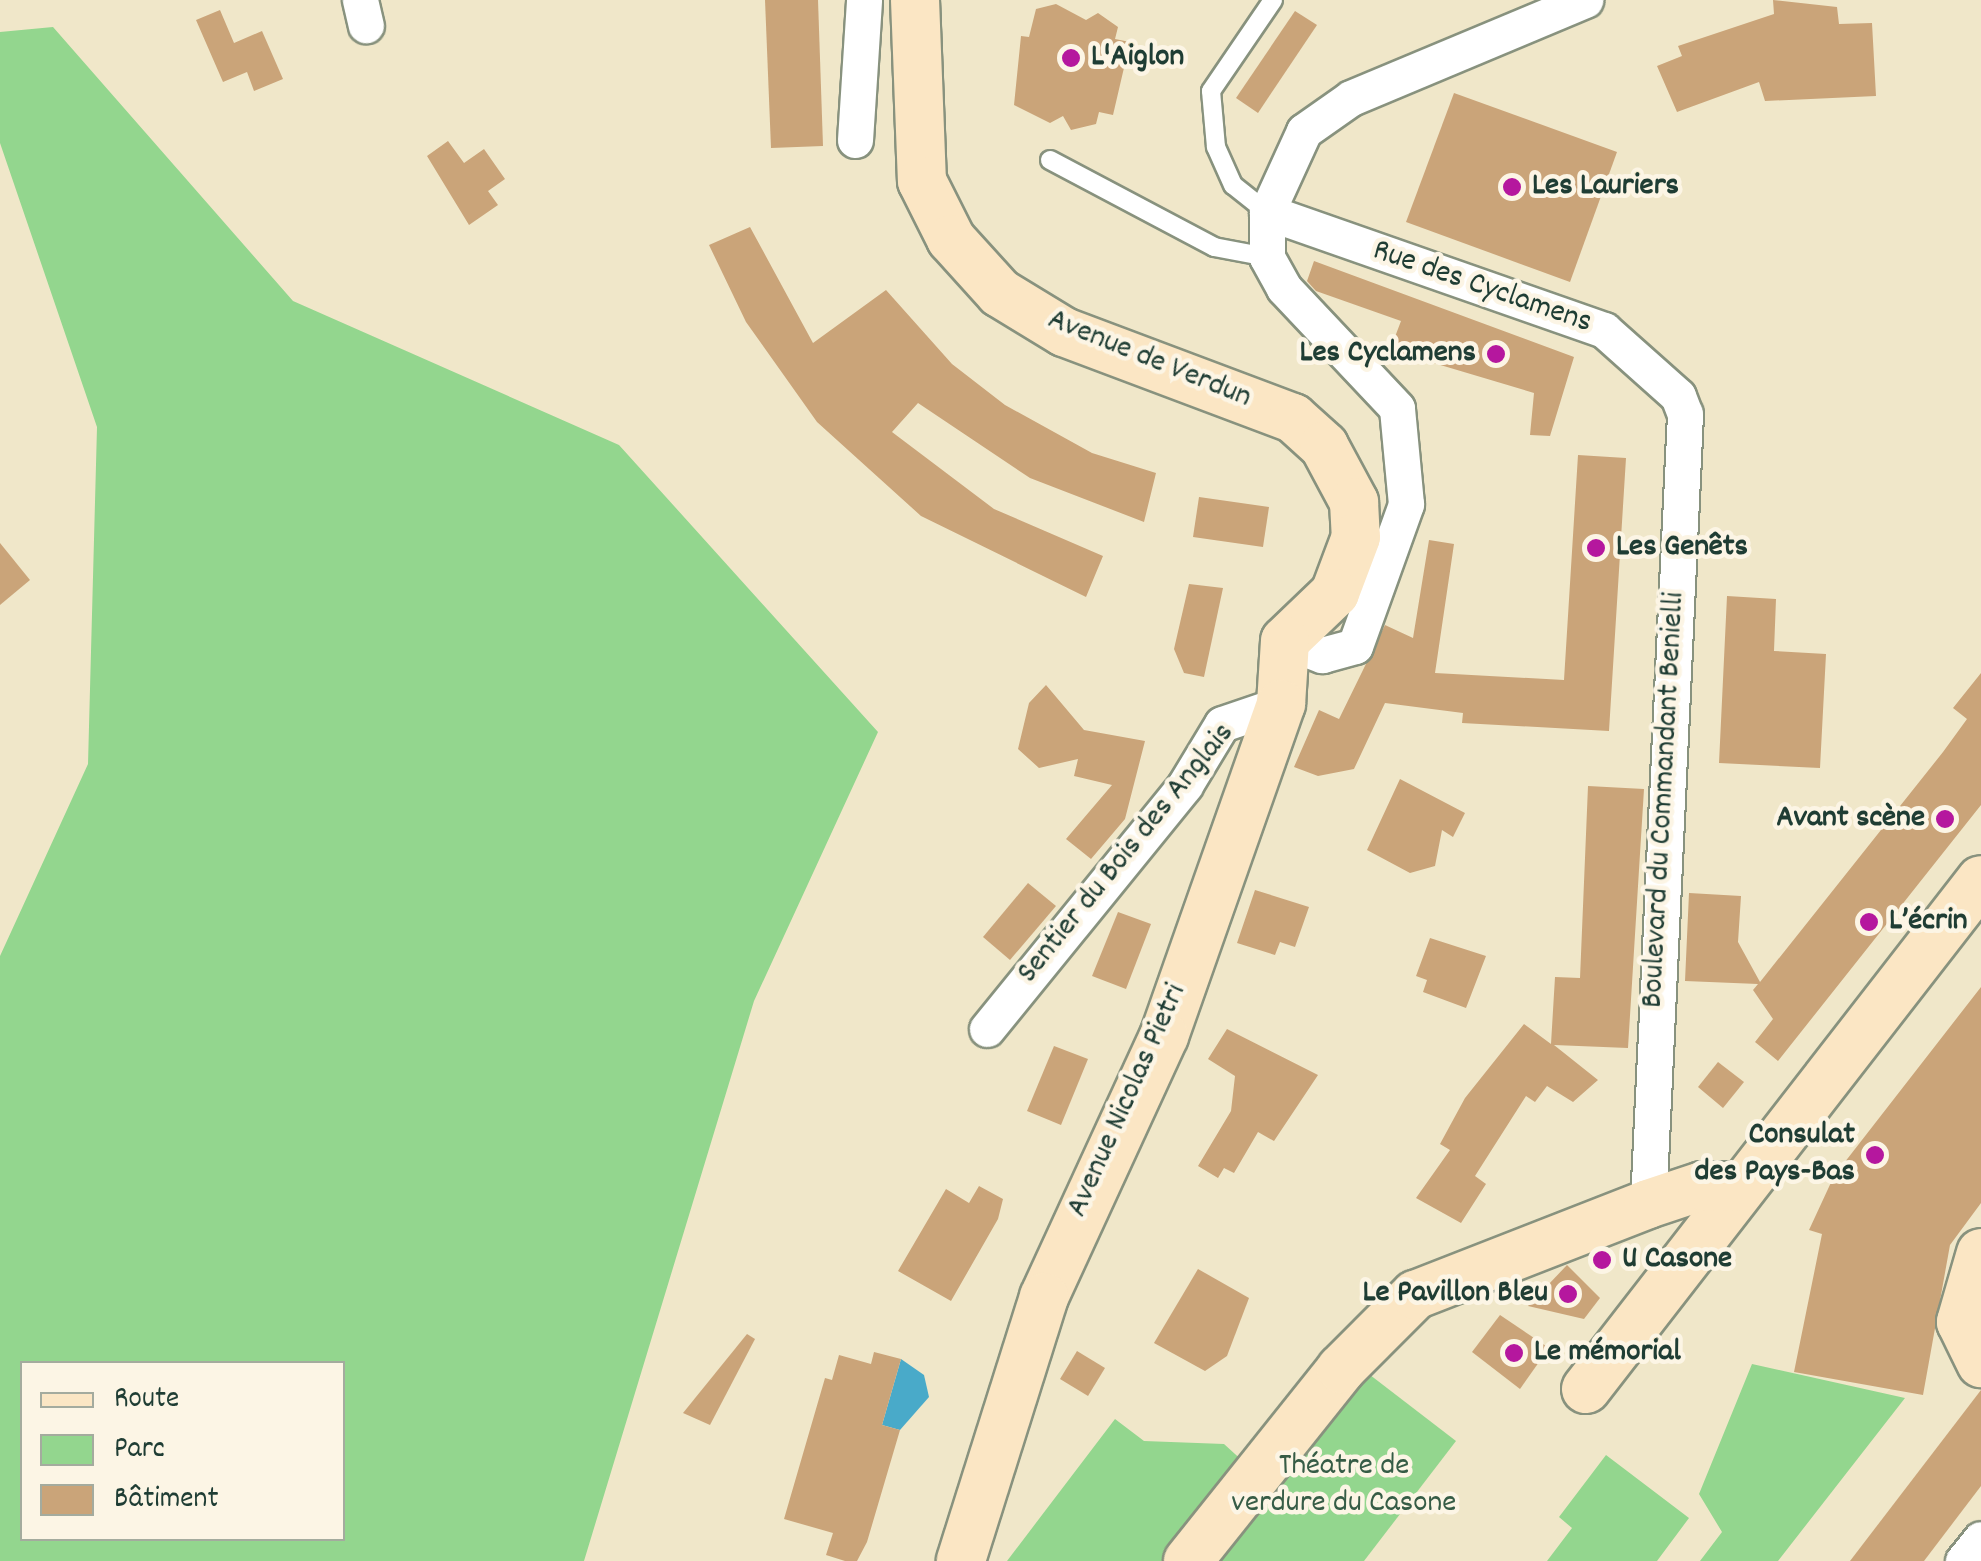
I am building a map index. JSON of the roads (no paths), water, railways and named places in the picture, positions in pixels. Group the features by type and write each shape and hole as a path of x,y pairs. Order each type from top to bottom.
{"main road":[{"name":"Avenue de Verdun","path":"916,0 922,180 951,239 1000,293 1064,332 1293,418 1324,446 1354,502 1356,537 1334,593 1285,641"},
{"name":"Avenue Nicolas Pietri","path":"961,1561 1044,1297 1164,1036 1281,704 1285,641"},
{"path":"1586,1389 1741,1187 1977,894"},
{"path":"1188,1561 1341,1368 1416,1295 1702,1186 1741,1187"},
{"path":"1981,1253 1961,1322 1981,1363"}],"street":[{"path":"855,140 864,0"},
{"path":"1285,641 1322,655 1355,646 1406,504 1404,447 1397,408 1284,288 1268,257 1267,212 1304,131 1351,98 1585,0"},
{"name":"Rue des Cyclamens","path":"1267,212 1604,330 1678,396"},
{"name":"Boulevard du Commandant Benielli","path":"1648,1204 1685,414 1678,396"},
{"name":"Sentier du Bois des Anglais","path":"987,1029 1185,785 1222,724 1281,704"},
{"path":"1963,1561 1981,1539"}],"lane":[{"path":"1267,212 1233,185 1216,147 1211,91 1273,0"},
{"path":"1050,160 1214,248 1268,257"}],"water":[{"path":"901,1359 924,1375 929,1397 900,1430 882,1425"}],"place":[{"name":"L'Aiglon","path":"1071,58"},
{"name":"Les Lauriers","path":"1512,187"},
{"name":"Les Cyclamens","path":"1496,354"},
{"name":"Les Genêts","path":"1596,548"},
{"name":"Avant scène","path":"1945,819"},
{"name":"L’écrin","path":"1869,922"},
{"name":"Consulat des Pays-Bas","path":"1875,1155"},
{"name":"U Casone","path":"1602,1260"},
{"name":"Le Pavillon Bleu","path":"1568,1294"},
{"name":"Le mémorial","path":"1514,1353"}],"park label":[{"name":"Théatre de verdure du Casone","path":"1344,1486"}]}
